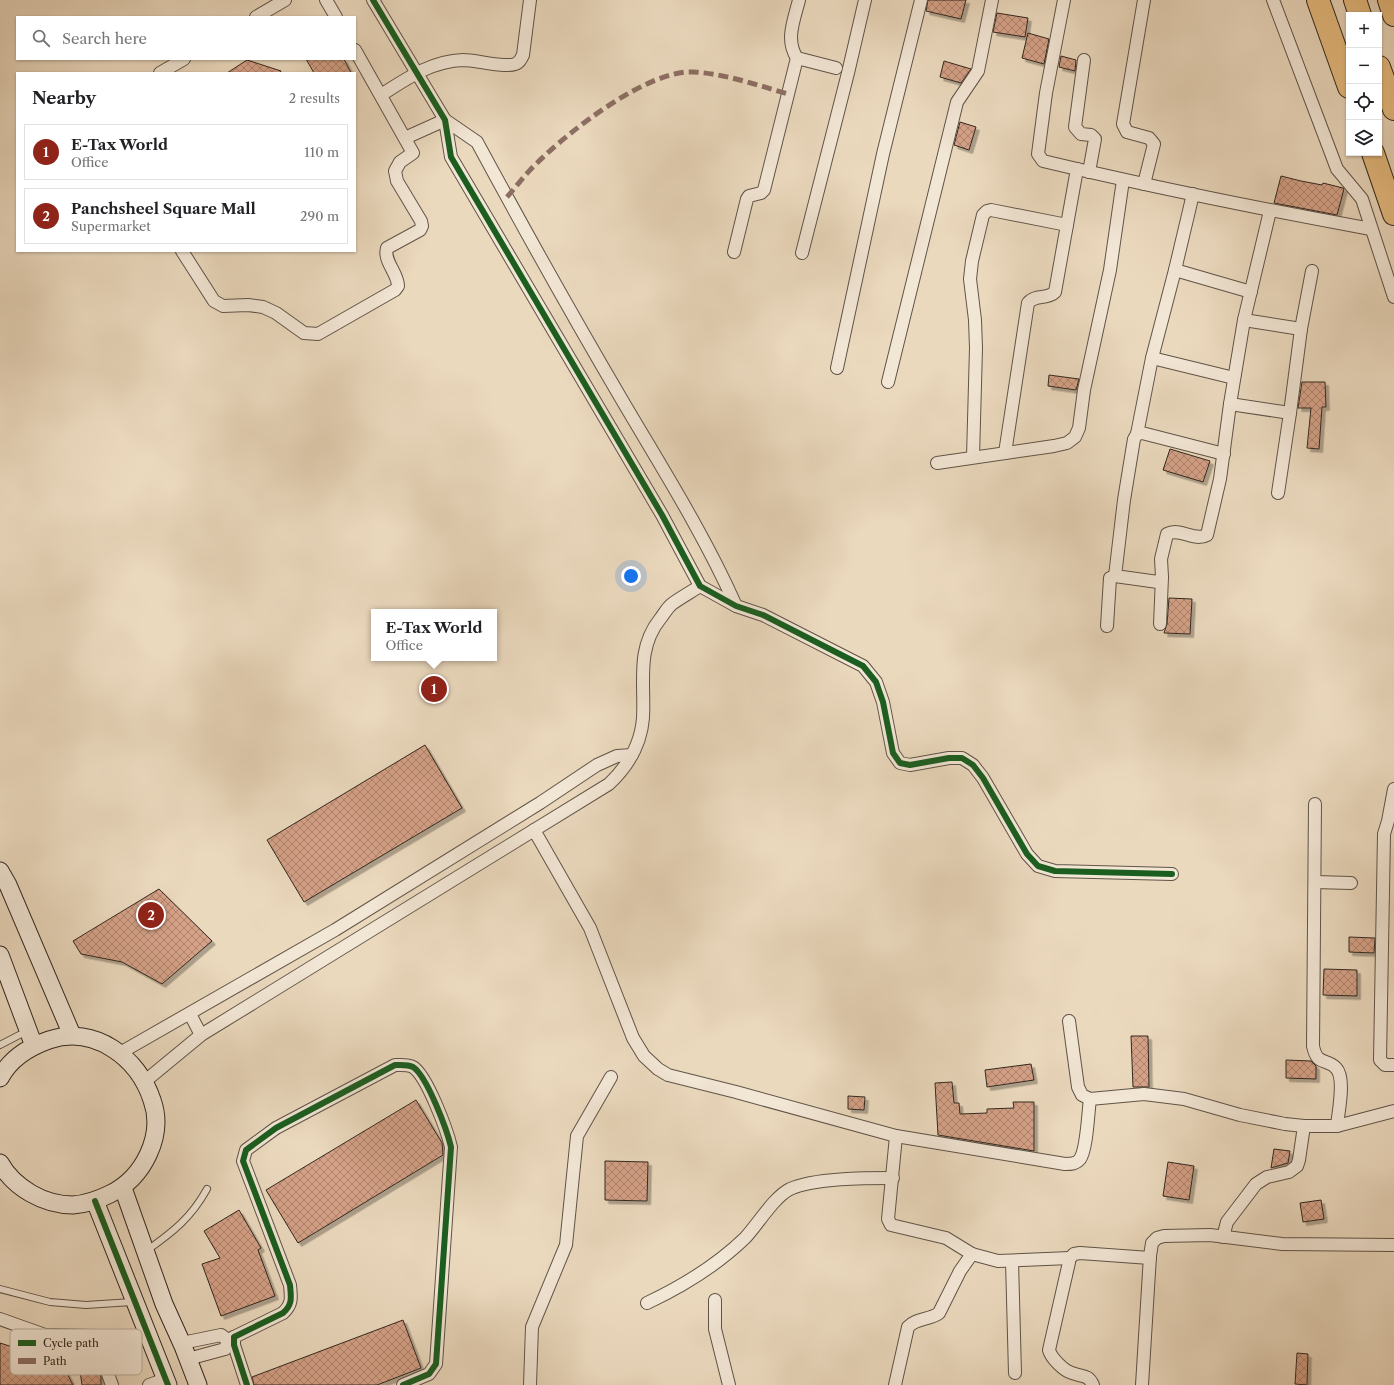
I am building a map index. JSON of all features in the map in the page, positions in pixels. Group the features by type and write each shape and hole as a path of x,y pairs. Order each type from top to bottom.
{"highway":[{"path":"1318,0 1348,84"},
{"path":"1328,0 1334,44"},
{"path":"1355,0 1359,12"},
{"path":"1389,0 1394,15"},
{"path":"1382,75 1394,109"},
{"path":"1373,156 1394,214"}],"street":[{"path":"258,16 285,0"},
{"path":"326,0 335,16"},
{"path":"373,0 445,120 451,157 658,508 700,586 736,606 762,615 863,666 876,682 893,753 900,763 910,765 949,758 962,758 973,765 983,778 1027,854 1038,866 1055,871 1172,874"},
{"path":"381,95 416,73 442,63 463,60 485,61 506,66 520,61 523,55 530,0"},
{"path":"799,0 790,42 792,50 797,58 836,68"},
{"path":"802,252 848,73 865,0"},
{"path":"837,368 883,154 921,0"},
{"path":"888,382 955,109 960,96 978,71 992,0"},
{"path":"1064,0 1046,93 1038,154 1044,161 1124,180 1270,211 1371,229"},
{"path":"1144,0 1124,124 1127,132 1149,138 1154,144 1144,184"},
{"path":"1273,0 1338,169 1362,199 1394,297"},
{"path":"183,252 214,301 223,306 248,305 263,307 276,313 304,333 318,334 395,290 398,286 398,281 387,257 387,248 420,230 422,226 421,221 397,181 395,171 400,162 412,153 356,52"},
{"path":"734,252 746,199 749,196 761,193 764,190 797,58"},
{"path":"162,72 182,60"},
{"path":"1005,453 1028,303 1035,298 1051,296 1055,292 1067,225 1083,170 1095,139 1092,135 1081,134 1075,127 1084,60"},
{"path":"405,138 445,120"},
{"path":"445,120 477,142 602,366 720,570 736,606"},
{"path":"937,463 1066,443 1076,437 1079,428 1084,390 1110,270 1124,180"},
{"path":"1115,576 1124,500 1134,439 1137,434 1152,358 1193,194"},
{"path":"973,457 976,348 975,320 970,279 972,261 983,215 991,210 1067,225"},
{"path":"1160,624 1162,559 1167,534 1176,532 1198,538 1207,536 1224,454 1230,404 1244,320 1270,211"},
{"path":"1175,270 1251,292"},
{"path":"1278,493 1301,329 1312,270"},
{"path":"1244,320 1301,329"},
{"path":"1152,358 1234,378"},
{"path":"1230,404 1290,413"},
{"path":"1137,434 1142,433 1224,454"},
{"path":"1107,626 1110,578 1115,576 1158,582 1162,577"},
{"path":"144,1082 201,1036 609,784 624,770 632,755 643,719 642,674 645,648 655,625 671,605 700,586"},
{"path":"120,1053 335,930 509,822 597,765 617,756 632,755"},
{"path":"1394,790 1384,834 1380,1017 1380,1060 1385,1065 1394,1065"},
{"path":"1315,804 1313,1046 1315,1055 1322,1062 1336,1068 1340,1075 1341,1084 1336,1126"},
{"path":"509,822 518,839"},
{"path":"534,830 590,928 633,1038 644,1056 658,1069 668,1075 896,1136 1017,1157 1074,1164 1080,1159 1084,1147 1090,1099"},
{"path":"0,871 8,885 72,1035"},
{"path":"1315,882 1351,883"},
{"path":"0,955 7,981 31,1038"},
{"path":"190,1014 201,1036"},
{"path":"1069,1021 1078,1087 1082,1095 1090,1099 1144,1094 1184,1099 1240,1115 1285,1124 1304,1126 1336,1126 1394,1111"},
{"path":"0,1078 31,1038 72,1035 92,1039 120,1053 134,1067 144,1082 153,1101 155,1120 153,1139 147,1158 136,1174 123,1188 95,1201 72,1205 55,1203 38,1197 5,1180 0,1163"},
{"path":"188,1359 225,1349 231,1338 283,1313 289,1307 292,1298 290,1285 243,1161 246,1150 276,1128 395,1065 407,1064 414,1068 440,1112 448,1133 451,1147 436,1364 429,1374 403,1385"},
{"path":"530,1385 532,1327 566,1245 577,1136 611,1076"},
{"path":"1223,1237 1227,1222 1256,1184 1267,1177 1288,1172 1297,1166 1304,1126"},
{"path":"896,1136 888,1219 891,1225 946,1238 972,1254 998,1261 1070,1258"},
{"path":"647,1303 675,1290 719,1260 746,1236 780,1197 790,1190 800,1186 838,1180 893,1178"},
{"path":"123,1188 164,1304 182,1343 198,1385"},
{"path":"95,1201 167,1382 149,1385"},
{"path":"1142,1385 1150,1258 1152,1243 1157,1238 1164,1236 1202,1235 1282,1244 1394,1245"},
{"path":"1093,1385 1085,1375 1068,1372 1054,1359 1049,1350 1070,1258 1074,1254 1080,1253 1150,1258"},
{"path":"895,1385 908,1327 914,1322 934,1317 939,1313 960,1271 972,1254"},
{"path":"1012,1261 1015,1373"},
{"path":"715,1300 715,1329 729,1385"},
{"path":"0,1319 30,1329"},
{"path":"182,1343 221,1335 231,1338"},
{"path":"231,1338 247,1385"},
{"path":"108,1375 112,1385"}],"lane":[{"path":"0,1045 31,1038"},
{"path":"145,1251 173,1233 191,1215 207,1189"},
{"path":"0,1289 50,1302 86,1305 136,1302"}],"building":[{"path":"928,0 966,0 961,19 926,11"},
{"path":"997,13 1028,18 1025,37 993,32"},
{"path":"1028,33 1049,39 1044,64 1022,58"},
{"path":"1061,56 1076,60 1075,71 1059,67"},
{"path":"247,60 281,71 280,72 229,72"},
{"path":"307,60 344,60 350,72 313,72"},
{"path":"944,61 971,69 961,83 940,77"},
{"path":"960,122 976,127 969,150 954,145"},
{"path":"1281,176 1343,188 1337,215 1274,203"},
{"path":"1049,375 1079,379 1076,390 1048,386"},
{"path":"1302,382 1325,382 1326,407 1322,407 1319,449 1307,448 1311,408 1298,408"},
{"path":"1170,449 1210,461 1203,482 1163,470"},
{"path":"1169,598 1192,599 1190,634 1164,633 1167,624"},
{"path":"425,745 462,808 304,902 267,840"},
{"path":"159,889 212,941 162,984 122,962 81,954 73,941"},
{"path":"1349,937 1375,938 1374,953 1349,952"},
{"path":"1324,969 1357,970 1357,996 1323,995"},
{"path":"1131,1036 1148,1036 1149,1087 1133,1087"},
{"path":"1286,1060 1311,1061 1316,1066 1316,1079 1286,1078"},
{"path":"1031,1064 1034,1080 987,1087 985,1070"},
{"path":"952,1082 954,1103 959,1103 960,1114 987,1113 987,1109 1014,1108 1013,1102 1034,1102 1034,1151 938,1135 935,1083"},
{"path":"848,1096 865,1097 864,1110 848,1109"},
{"path":"416,1100 442,1143 443,1155 298,1243 266,1190"},
{"path":"1274,1149 1290,1151 1288,1163 1271,1168"},
{"path":"605,1161 648,1162 647,1201 605,1200"},
{"path":"1168,1162 1194,1166 1189,1200 1163,1196"},
{"path":"1321,1200 1324,1219 1303,1222 1300,1203"},
{"path":"239,1210 261,1248 258,1250 275,1296 221,1316 202,1264 220,1258 204,1231"},
{"path":"403,1320 421,1368 377,1385 254,1385 252,1377"},
{"path":"0,1343 10,1346 10,1375 68,1375 73,1385 0,1385"},
{"path":"1297,1353 1308,1354 1307,1385 1295,1384"},
{"path":"81,1375 100,1375 101,1385 82,1385"}],"marked path":[{"path":"507,197 525,175 568,135 632,91 654,81 675,74 694,72 706,73 741,80 788,94"}],"cycle path":[{"path":"373,0 445,120 451,157 662,515 700,586 736,606 763,615 863,666 876,682 883,702 893,753 900,763 910,765 949,758 962,758 973,765 983,778 1027,854 1038,866 1055,871 1172,874"},
{"path":"247,1385 234,1345 234,1337 283,1313 288,1307 291,1297 290,1285 243,1161 246,1150 276,1128 395,1065 408,1065 413,1067 418,1072 430,1092 441,1117 451,1147 436,1364 429,1374 403,1385"},
{"path":"95,1201 168,1385"}],"place":[{"name":"E-Tax World","path":"434,689"},
{"name":"Panchsheel Square Mall","path":"151,915"}]}
